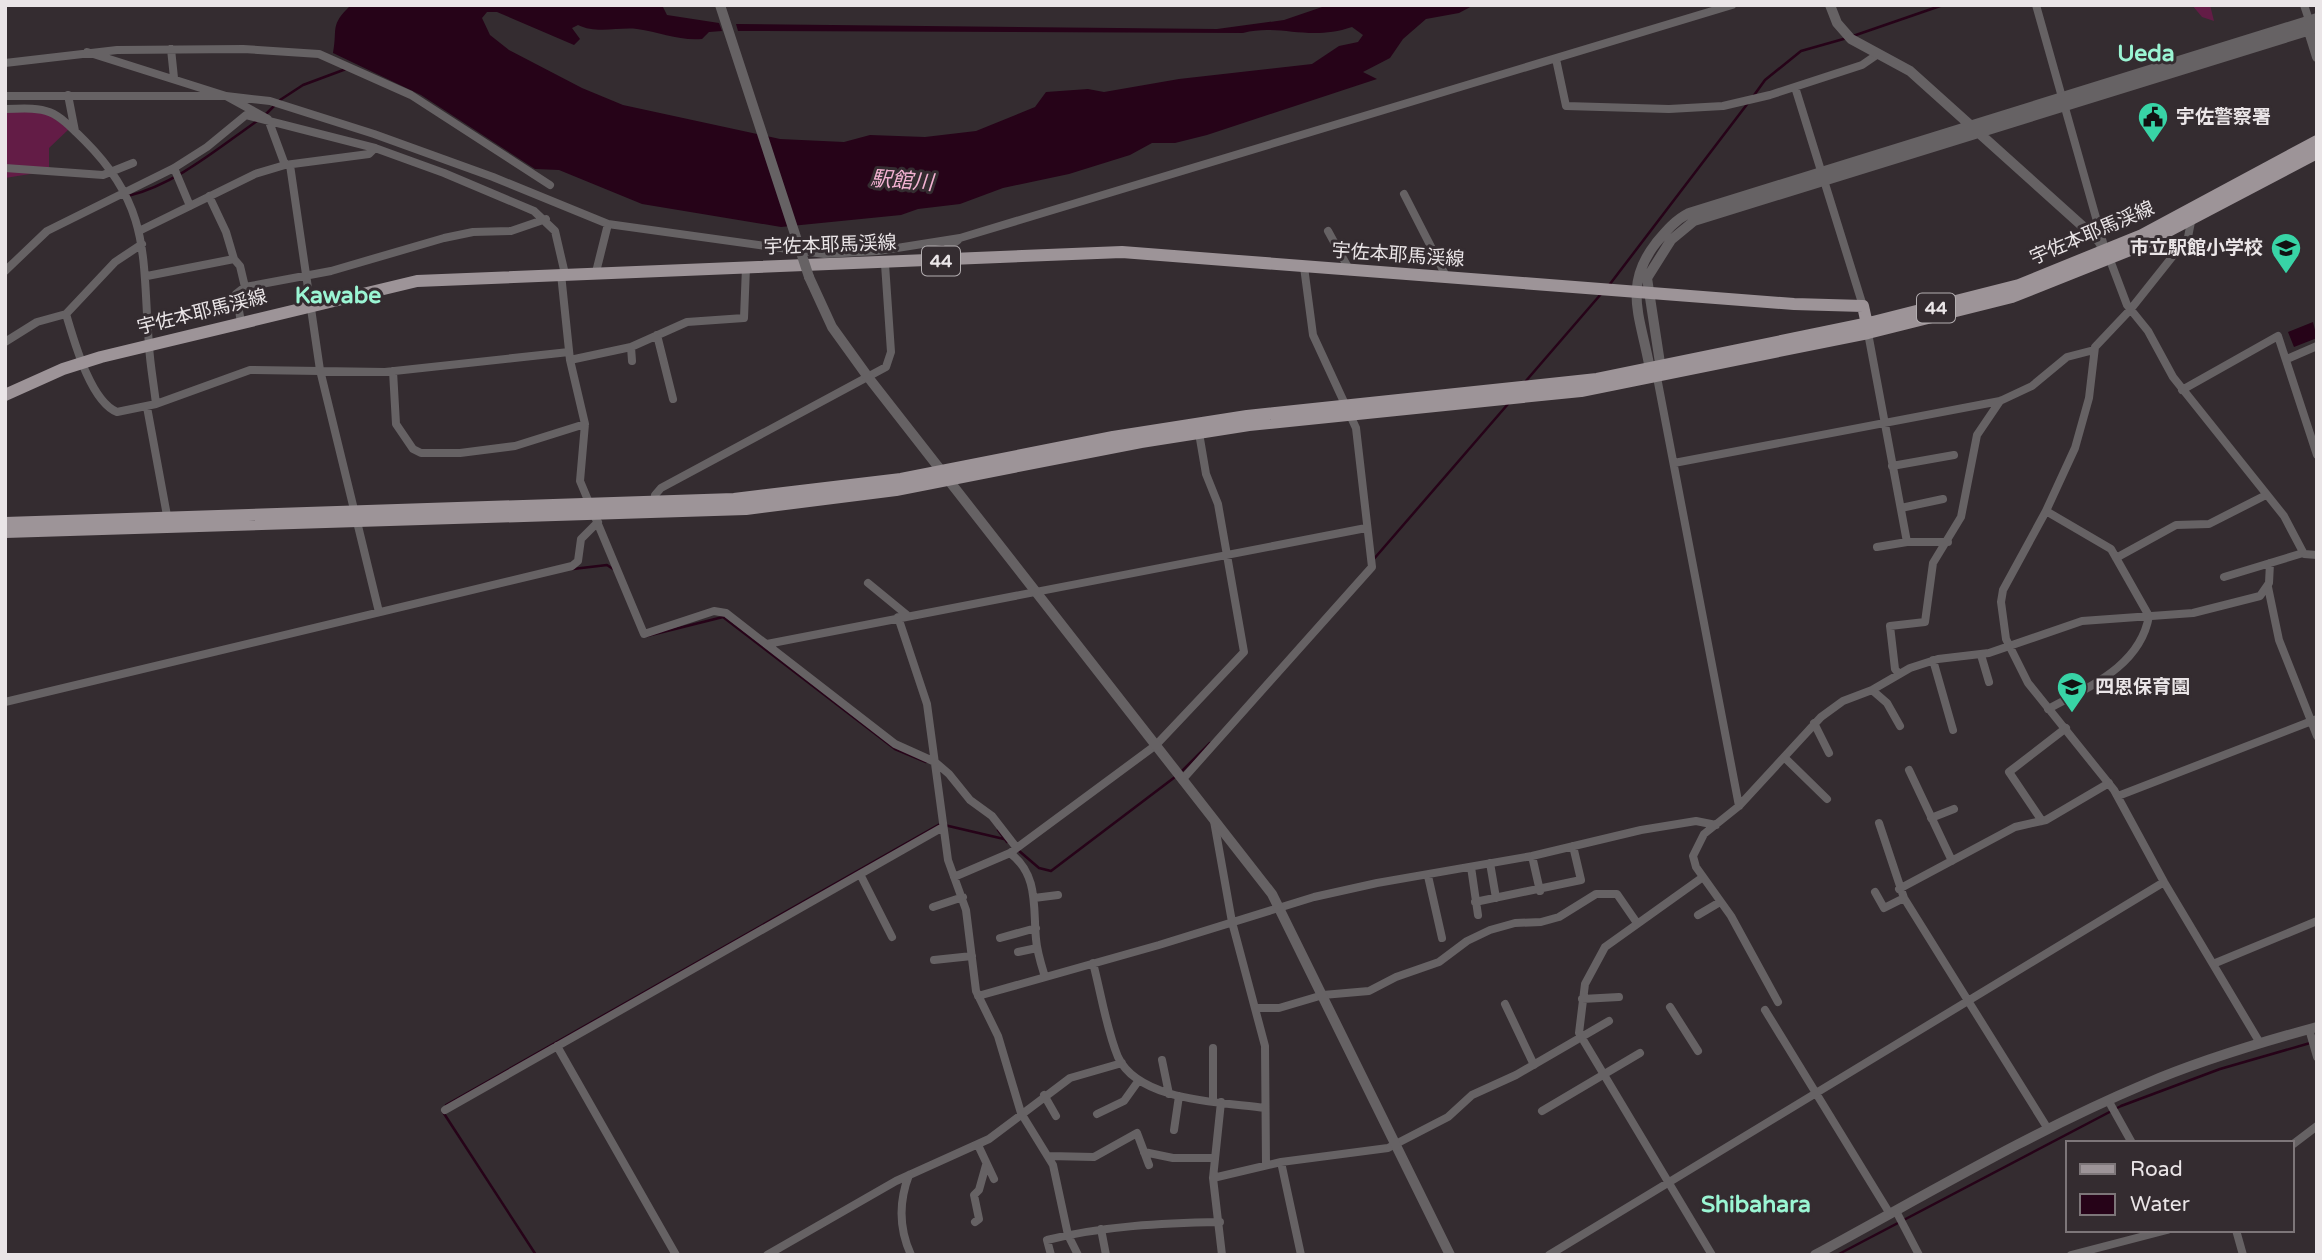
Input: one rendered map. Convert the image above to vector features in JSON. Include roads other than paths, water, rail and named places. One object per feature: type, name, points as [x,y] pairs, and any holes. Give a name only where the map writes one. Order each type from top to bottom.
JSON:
[{"type":"main road","name":"宇佐本耶馬渓線","points":[[5,532],[356,517],[595,514],[946,475],[1348,409],[1524,398],[1656,373],[2012,297],[2166,223],[2317,141]]},
{"type":"main road","name":"宇佐本耶馬渓線","points":[[2107,252],[2191,222],[2317,153]]},
{"type":"main road","name":"宇佐本耶馬渓線","points":[[5,395],[81,363],[417,281],[596,272],[885,264],[1143,252],[1350,271],[1794,304],[1863,306]]},
{"type":"main road","points":[[1863,306],[1868,328]]},
{"type":"main road","name":"宇佐本耶馬渓線","points":[[946,475],[1169,427],[1656,373]]},
{"type":"main road","name":"宇佐本耶馬渓線","points":[[5,523],[168,523]]},
{"type":"street","points":[[720,5],[809,277],[832,327],[1279,906],[1450,1255]]},
{"type":"street","points":[[5,96],[226,96],[270,101],[374,134],[493,177],[608,224],[824,254],[878,251],[960,239],[1732,5]]},
{"type":"street","points":[[1830,5],[1845,34],[1910,71],[2107,252]]},
{"type":"street","points":[[2036,5],[2107,252],[2130,310],[2148,331],[2182,390],[2287,521],[2303,552],[2308,556],[2317,555]]},
{"type":"street","points":[[2304,5],[2311,24],[2317,57]]},
{"type":"street","points":[[1821,176],[1979,132],[2064,101],[2311,24]]},
{"type":"street","points":[[171,49],[174,78]]},
{"type":"street","points":[[5,63],[87,52],[171,49],[254,49],[319,54],[411,95],[550,185]]},
{"type":"street","points":[[87,52],[226,96],[268,119],[287,165],[320,370],[379,612]]},
{"type":"street","points":[[1556,59],[1564,103],[1570,107],[1723,106],[1795,87],[1865,64],[1878,54]]},
{"type":"street","points":[[1795,87],[1863,306]]},
{"type":"street","points":[[68,94],[75,131]]},
{"type":"street","points":[[1739,806],[1656,373],[1661,363],[1642,292],[1654,262],[1676,234],[1689,224],[1970,125],[2064,101]]},
{"type":"street","points":[[5,109],[44,108],[75,131],[113,172],[125,195],[139,231],[147,276],[152,405],[168,523]]},
{"type":"street","points":[[5,271],[47,231],[125,195],[174,168],[213,143],[243,116],[268,119],[375,148],[491,192],[546,219],[558,237],[570,356],[585,425],[580,481],[644,634],[720,611],[732,617],[895,744],[934,762],[956,780],[970,800],[992,816],[1028,875],[1034,898],[1037,948],[1045,977]]},
{"type":"street","points":[[139,231],[209,196],[287,165],[369,154],[375,148]]},
{"type":"street","points":[[5,168],[103,175],[133,163]]},
{"type":"street","points":[[174,168],[190,206]]},
{"type":"street","points":[[1404,194],[1447,278]]},
{"type":"street","points":[[209,196],[226,232],[234,259],[240,266],[246,288]]},
{"type":"street","points":[[241,323],[236,294],[246,288],[345,267],[444,238],[473,232],[511,231],[546,219]]},
{"type":"street","points":[[1674,463],[2000,401],[2032,386],[2067,357],[2094,351],[2188,237],[2191,222]]},
{"type":"street","points":[[596,272],[608,224]]},
{"type":"street","points":[[1328,231],[1350,271]]},
{"type":"street","points":[[931,261],[960,239]]},
{"type":"street","points":[[5,342],[37,322],[66,314],[115,262],[142,244]]},
{"type":"street","points":[[147,276],[234,259]]},
{"type":"street","points":[[654,508],[655,495],[660,488],[886,367],[891,352],[885,264]]},
{"type":"street","points":[[66,314],[81,363],[110,409],[122,412],[152,405],[250,370],[393,371],[570,356],[631,347],[692,321],[744,318],[746,267]]},
{"type":"street","points":[[1182,780],[1372,567],[1356,428],[1313,335],[1304,267]]},
{"type":"street","points":[[1868,328],[1907,542]]},
{"type":"street","points":[[657,335],[673,399]]},
{"type":"street","points":[[2182,390],[2278,336],[2317,455]]},
{"type":"street","points":[[2287,359],[2317,346]]},
{"type":"street","points":[[631,347],[632,361]]},
{"type":"street","points":[[2094,351],[2090,398],[2081,428],[2046,511],[2003,590],[2003,620],[2009,647],[2028,683],[2118,796],[2164,882],[2260,1043]]},
{"type":"street","points":[[393,371],[396,424],[418,452],[460,453],[515,446],[585,425]]},
{"type":"street","points":[[1899,674],[1895,669],[1890,626],[1925,622],[1933,563],[1961,517],[1977,435],[2000,401]]},
{"type":"street","points":[[2306,416],[2317,415]]},
{"type":"street","points":[[954,877],[1013,850],[1156,745],[1245,650],[1217,499],[1205,469],[1199,433]]},
{"type":"street","points":[[1892,466],[1954,454]]},
{"type":"street","points":[[2116,558],[2175,525],[2209,524],[2266,495]]},
{"type":"street","points":[[1901,508],[1943,499]]},
{"type":"street","points":[[2046,511],[2106,544],[2149,617],[2143,634],[2119,669],[2048,709]]},
{"type":"street","points":[[5,702],[572,566],[578,561],[581,539],[595,514]]},
{"type":"street","points":[[767,644],[1366,528]]},
{"type":"street","points":[[1877,547],[1907,542],[1948,542]]},
{"type":"street","points":[[2224,577],[2303,552]]},
{"type":"street","points":[[2270,563],[2268,587],[2278,640],[2314,720],[2317,736]]},
{"type":"street","points":[[868,583],[907,615]]},
{"type":"street","points":[[1778,1002],[1695,863],[1694,852],[1701,839],[1739,806],[1814,723],[1839,704],[1933,660],[1981,655],[2082,621],[2149,617],[2217,608],[2260,596],[2268,587]]},
{"type":"street","points":[[898,617],[927,704],[943,827],[954,877],[963,897],[978,996],[999,1036],[1021,1112],[1049,1156],[1068,1235],[1078,1255]]},
{"type":"street","points":[[1981,655],[1989,682]]},
{"type":"street","points":[[1933,660],[1953,730]]},
{"type":"street","points":[[1872,690],[1887,703],[1900,726]]},
{"type":"street","points":[[2118,796],[2314,720]]},
{"type":"street","points":[[1814,723],[1829,753]]},
{"type":"street","points":[[2042,821],[2009,772],[2066,728]]},
{"type":"street","points":[[1784,757],[1827,799]]},
{"type":"street","points":[[1909,770],[1952,861]]},
{"type":"street","points":[[1899,888],[2015,827],[2042,821],[2109,783]]},
{"type":"street","points":[[1931,818],[1954,809]]},
{"type":"street","points":[[1213,820],[1232,922],[1266,1055],[1266,1165]]},
{"type":"street","points":[[978,996],[1279,906],[1377,883],[1532,856],[1613,835],[1686,823],[1716,825]]},
{"type":"street","points":[[1880,823],[1904,898],[2048,1129]]},
{"type":"street","points":[[445,1110],[943,827]]},
{"type":"street","points":[[1475,902],[1540,891],[1581,880],[1573,846]]},
{"type":"street","points":[[1532,856],[1540,891]]},
{"type":"street","points":[[1490,863],[1496,898]]},
{"type":"street","points":[[1471,867],[1478,915]]},
{"type":"street","points":[[860,874],[892,937]]},
{"type":"street","points":[[1428,876],[1442,938]]},
{"type":"street","points":[[1703,877],[1614,939],[1598,957],[1584,984],[1580,1038],[1712,1255]]},
{"type":"street","points":[[1549,1255],[2164,882]]},
{"type":"street","points":[[1875,892],[1884,908],[1904,898]]},
{"type":"street","points":[[1255,1008],[1279,1008],[1323,995],[1357,994],[1377,989],[1396,978],[1439,962],[1477,935],[1508,924],[1534,923],[1559,917],[1596,894],[1617,894],[1637,923]]},
{"type":"street","points":[[1034,898],[1058,895]]},
{"type":"street","points":[[933,906],[963,897]]},
{"type":"street","points":[[1698,915],[1720,902]]},
{"type":"street","points":[[2213,964],[2317,921]]},
{"type":"street","points":[[1000,938],[1036,928]]},
{"type":"street","points":[[1018,952],[1037,948]]},
{"type":"street","points":[[934,960],[972,956]]},
{"type":"street","points":[[1093,963],[1122,1063],[1139,1080],[1169,1094],[1265,1108]]},
{"type":"street","points":[[1582,999],[1619,996]]},
{"type":"street","points":[[1505,1004],[1534,1065]]},
{"type":"street","points":[[1670,1007],[1698,1051]]},
{"type":"street","points":[[1765,1010],[1919,1255]]},
{"type":"street","points":[[1213,1178],[1282,1162],[1381,1150],[1397,1145],[1448,1117],[1472,1095],[1534,1065],[1609,1021]]},
{"type":"street","points":[[1815,1255],[1898,1218],[2048,1129],[2112,1108],[2200,1062],[2313,1028],[2317,1057]]},
{"type":"street","points":[[557,1046],[676,1255]]},
{"type":"street","points":[[1213,1048],[1220,1133],[1214,1157],[1213,1178],[1222,1255]]},
{"type":"street","points":[[1542,1111],[1640,1053]]},
{"type":"street","points":[[1162,1060],[1169,1094]]},
{"type":"street","points":[[767,1255],[909,1175],[978,1145],[1004,1129],[1044,1095],[1080,1073],[1122,1063]]},
{"type":"street","points":[[1097,1114],[1124,1101],[1139,1080]]},
{"type":"street","points":[[1044,1095],[1056,1116]]},
{"type":"street","points":[[1174,1130],[1179,1096]]},
{"type":"street","points":[[2112,1108],[2131,1141]]},
{"type":"street","points":[[2294,1143],[2317,1126]]},
{"type":"street","points":[[1049,1156],[1094,1157],[1137,1132],[1149,1165]]},
{"type":"street","points":[[978,1145],[994,1178]]},
{"type":"street","points":[[1144,1152],[1173,1158],[1214,1157]]},
{"type":"street","points":[[1282,1162],[1301,1255]]},
{"type":"street","points":[[975,1222],[979,1219],[974,1195],[979,1190],[986,1165]]},
{"type":"street","points":[[909,1175],[903,1190],[902,1226],[911,1255]]},
{"type":"street","points":[[1051,1255],[1046,1240],[1068,1235],[1101,1229],[1220,1222]]},
{"type":"street","points":[[1101,1229],[1106,1255]]},
{"type":"street","points":[[2071,1255],[2090,1253],[2160,1232]]},
{"type":"street","points":[[2237,1232],[2244,1255]]},
{"type":"water","name":"駅館川","points":[[351,5],[662,5],[667,15],[719,23],[722,31],[709,32],[702,39],[694,39],[637,29],[600,30],[578,25],[572,28],[580,39],[574,45],[497,12],[487,12],[482,18],[490,35],[509,50],[582,88],[623,105],[780,139],[844,142],[870,135],[925,137],[976,131],[1035,107],[1046,92],[1088,89],[1104,92],[1179,79],[1312,64],[1339,46],[1358,42],[1363,35],[1352,27],[1321,33],[1269,30],[1243,33],[738,31],[736,24],[1217,29],[1284,20],[1328,5],[1474,5],[1459,13],[1426,19],[1403,39],[1390,58],[1363,72],[1377,79],[1207,135],[1175,143],[1152,143],[1130,155],[1069,174],[1003,188],[960,204],[918,209],[901,215],[781,227],[642,204],[559,170],[535,169],[421,95],[333,53],[337,23]]},
{"type":"water","points":[[2313,322],[2317,338],[2294,347],[2288,332]]},
{"type":"waterway","points":[[1853,36],[1943,5]]},
{"type":"waterway","points":[[1752,98],[1765,80],[1801,51],[1847,38]]},
{"type":"waterway","points":[[280,100],[303,85],[346,69]]},
{"type":"waterway","points":[[1610,284],[1748,103]]},
{"type":"waterway","points":[[265,115],[275,105]]},
{"type":"waterway","points":[[128,196],[179,174],[257,121]]},
{"type":"waterway","points":[[1525,382],[1601,294]]},
{"type":"waterway","points":[[1373,560],[1508,404]]},
{"type":"waterway","points":[[573,569],[607,565],[613,569]]},
{"type":"waterway","points":[[647,636],[723,617],[895,749],[926,762]]},
{"type":"waterway","points":[[1180,773],[1210,743]]},
{"type":"waterway","points":[[1018,850],[1039,868],[1051,871],[1175,777]]},
{"type":"waterway","points":[[446,1105],[940,824],[1004,839]]},
{"type":"waterway","points":[[998,830],[1007,842]]},
{"type":"waterway","points":[[1837,1255],[2121,1106],[2220,1069],[2317,1041]]},
{"type":"waterway","points":[[443,1112],[536,1255]]},
{"type":"place","name":"宇佐警察署","points":[[2153,144]]},
{"type":"place","name":"市立駅館小学校","points":[[2286,275]]},
{"type":"place","name":"四恩保育園","points":[[2072,714]]},
{"type":"district","name":"Ueda","points":[[2146,54]]},
{"type":"district","name":"Kawabe","points":[[338,296]]},
{"type":"district","name":"Shibahara","points":[[1756,1205]]}]
